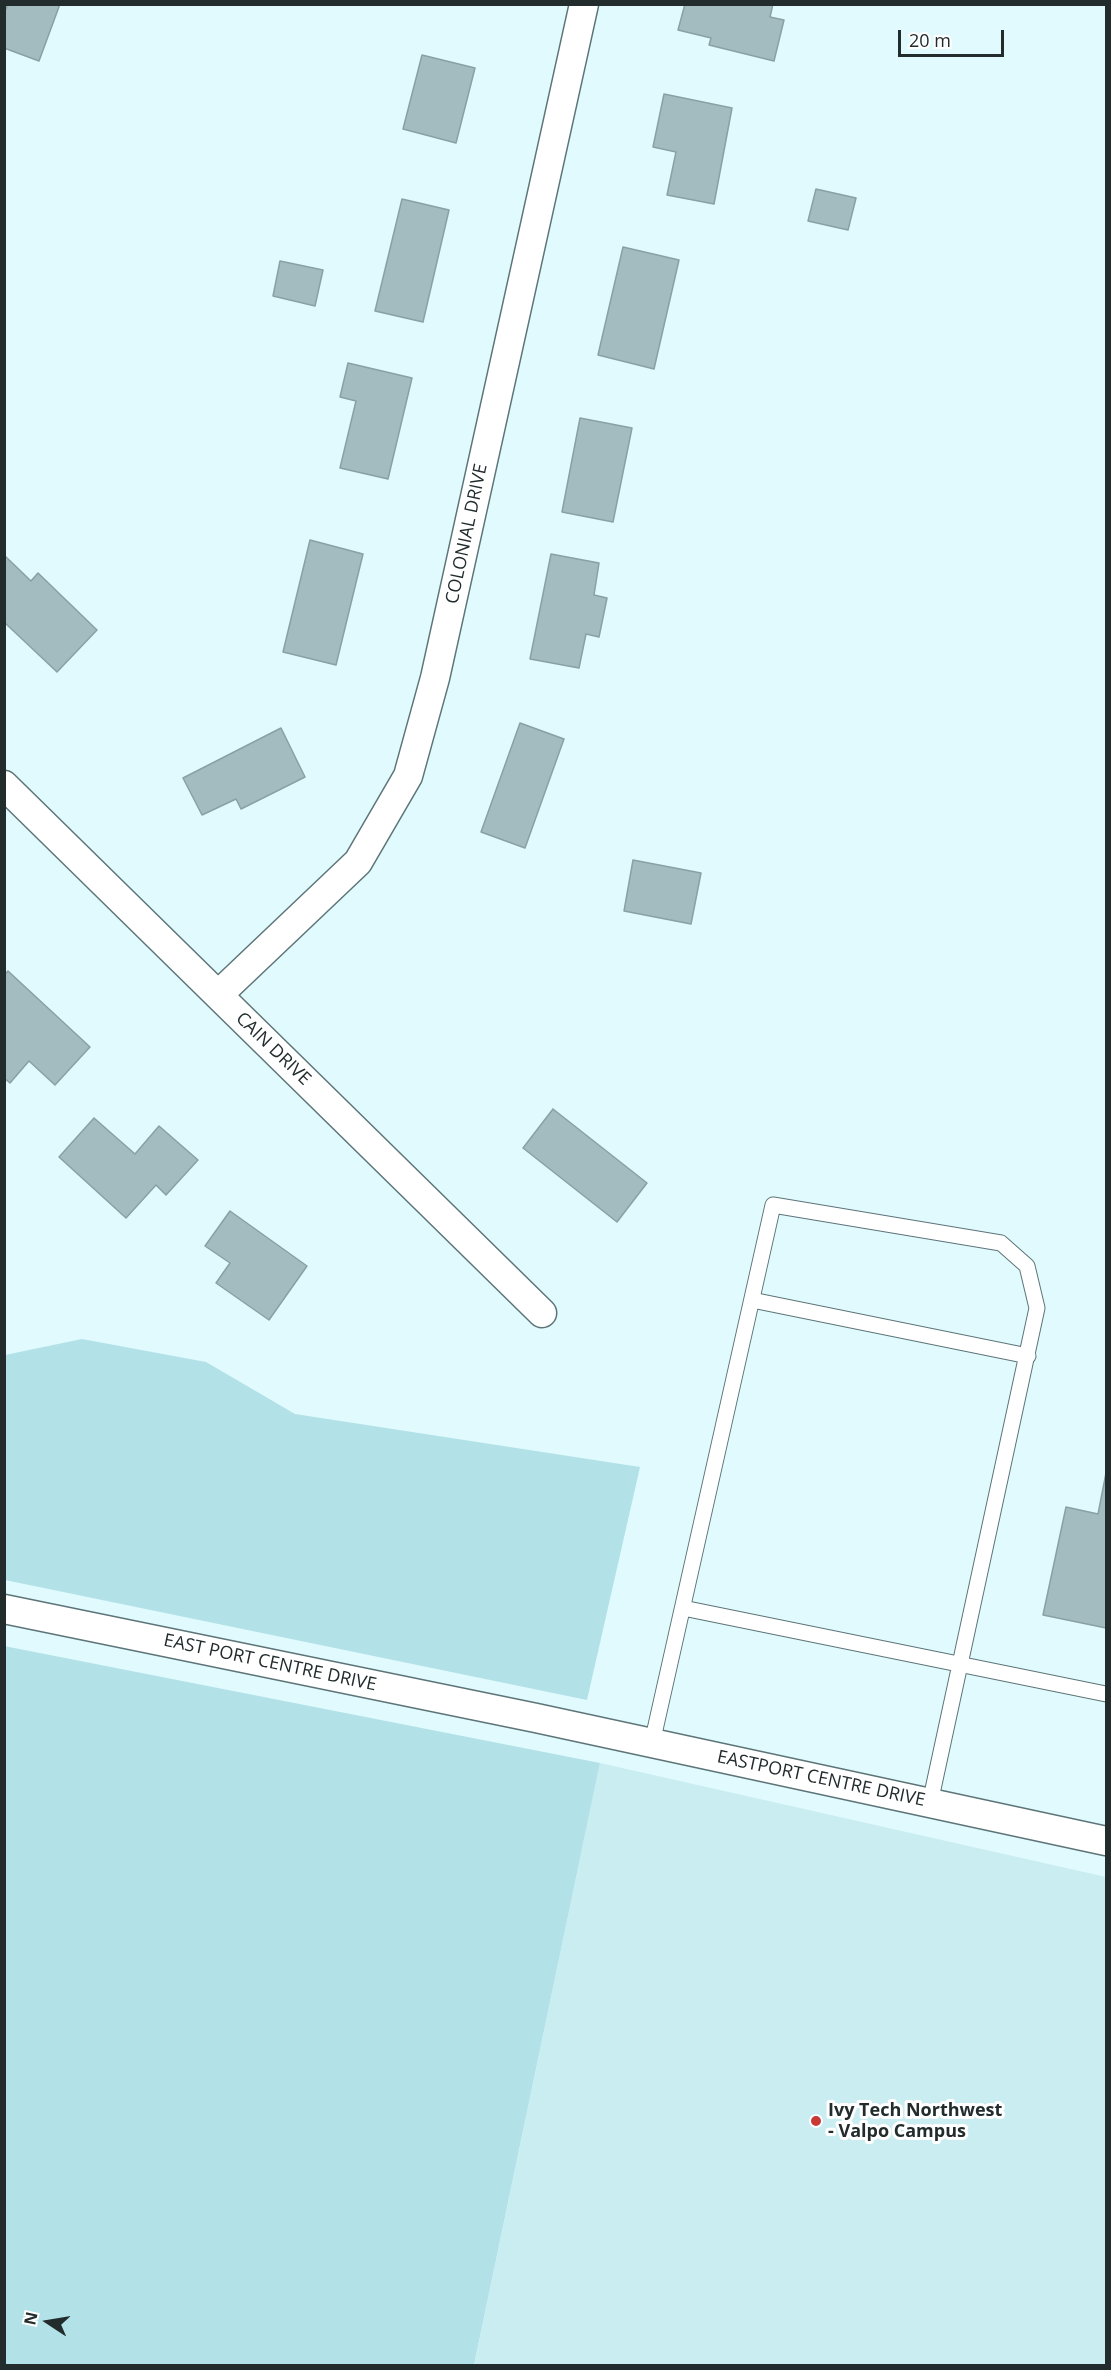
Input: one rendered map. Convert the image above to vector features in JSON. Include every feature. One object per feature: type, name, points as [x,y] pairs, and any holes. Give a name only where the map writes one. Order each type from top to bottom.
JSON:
[{"type":"street","name":"COLONIAL DRIVE","points":[[218,995],[358,862],[408,776],[435,678],[584,4]]},
{"type":"street","name":"CAIN DRIVE","points":[[4,785],[542,1313]]},
{"type":"street","name":"EAST PORT CENTRE DRIVE","points":[[4,1609],[536,1718]]},
{"type":"street","name":"EASTPORT CENTRE DRIVE","points":[[536,1718],[1107,1841]]},
{"type":"lane","points":[[652,1743],[773,1205],[1001,1243],[1027,1266],[1037,1308],[930,1803]]},
{"type":"lane","points":[[752,1300],[1028,1356]]},
{"type":"lane","points":[[683,1608],[1107,1694]]},
{"type":"shaded area","points":[[82,1339],[206,1362],[295,1414],[640,1467],[587,1700],[5,1580],[5,1355]]},
{"type":"shaded area","points":[[4,1646],[600,1763],[474,2365],[5,2365]]},
{"type":"shaded area","name":"Ivy Tech Northwest - Valpo Campus","points":[[600,1763],[1106,1877],[1106,2365],[474,2366]]},
{"type":"building","points":[[4,4],[60,4],[39,61],[4,48],[4,13],[7,7]]},
{"type":"building","points":[[685,4],[773,4],[770,17],[784,20],[774,61],[709,45],[711,38],[678,30]]},
{"type":"building","points":[[422,55],[475,68],[456,143],[403,129]]},
{"type":"building","points":[[664,94],[732,108],[714,204],[667,195],[676,152],[653,147]]},
{"type":"building","points":[[816,189],[856,198],[848,230],[808,221]]},
{"type":"building","points":[[402,199],[449,210],[423,322],[375,311]]},
{"type":"building","points":[[623,247],[679,260],[654,369],[598,355]]},
{"type":"building","points":[[280,261],[323,270],[315,306],[273,296]]},
{"type":"building","points":[[348,363],[412,378],[388,479],[340,468],[356,401],[340,397]]},
{"type":"building","points":[[580,418],[632,428],[613,522],[562,512]]},
{"type":"building","points":[[310,540],[363,554],[336,665],[283,652]]},
{"type":"building","points":[[551,554],[599,563],[594,595],[607,598],[599,637],[586,634],[579,668],[530,659]]},
{"type":"building","points":[[5,556],[31,581],[38,573],[97,630],[57,672],[4,622]]},
{"type":"building","points":[[520,723],[564,739],[525,848],[481,832]]},
{"type":"building","points":[[281,728],[305,777],[241,809],[236,799],[202,815],[183,778]]},
{"type":"building","points":[[633,860],[701,873],[691,924],[624,911]]},
{"type":"building","points":[[8,971],[90,1047],[55,1085],[29,1061],[10,1083],[4,1078],[4,975]]},
{"type":"building","points":[[553,1109],[647,1183],[617,1222],[523,1148]]},
{"type":"building","points":[[94,1118],[135,1154],[159,1126],[198,1160],[166,1195],[156,1185],[126,1218],[59,1157]]},
{"type":"building","points":[[230,1211],[307,1266],[269,1320],[216,1283],[230,1263],[205,1246]]},
{"type":"building","points":[[1106,1473],[1106,1628],[1043,1615],[1066,1507],[1098,1514]]},
{"type":"place","name":"Ivy Tech Northwest - Valpo Campus","points":[[816,2121]]}]
